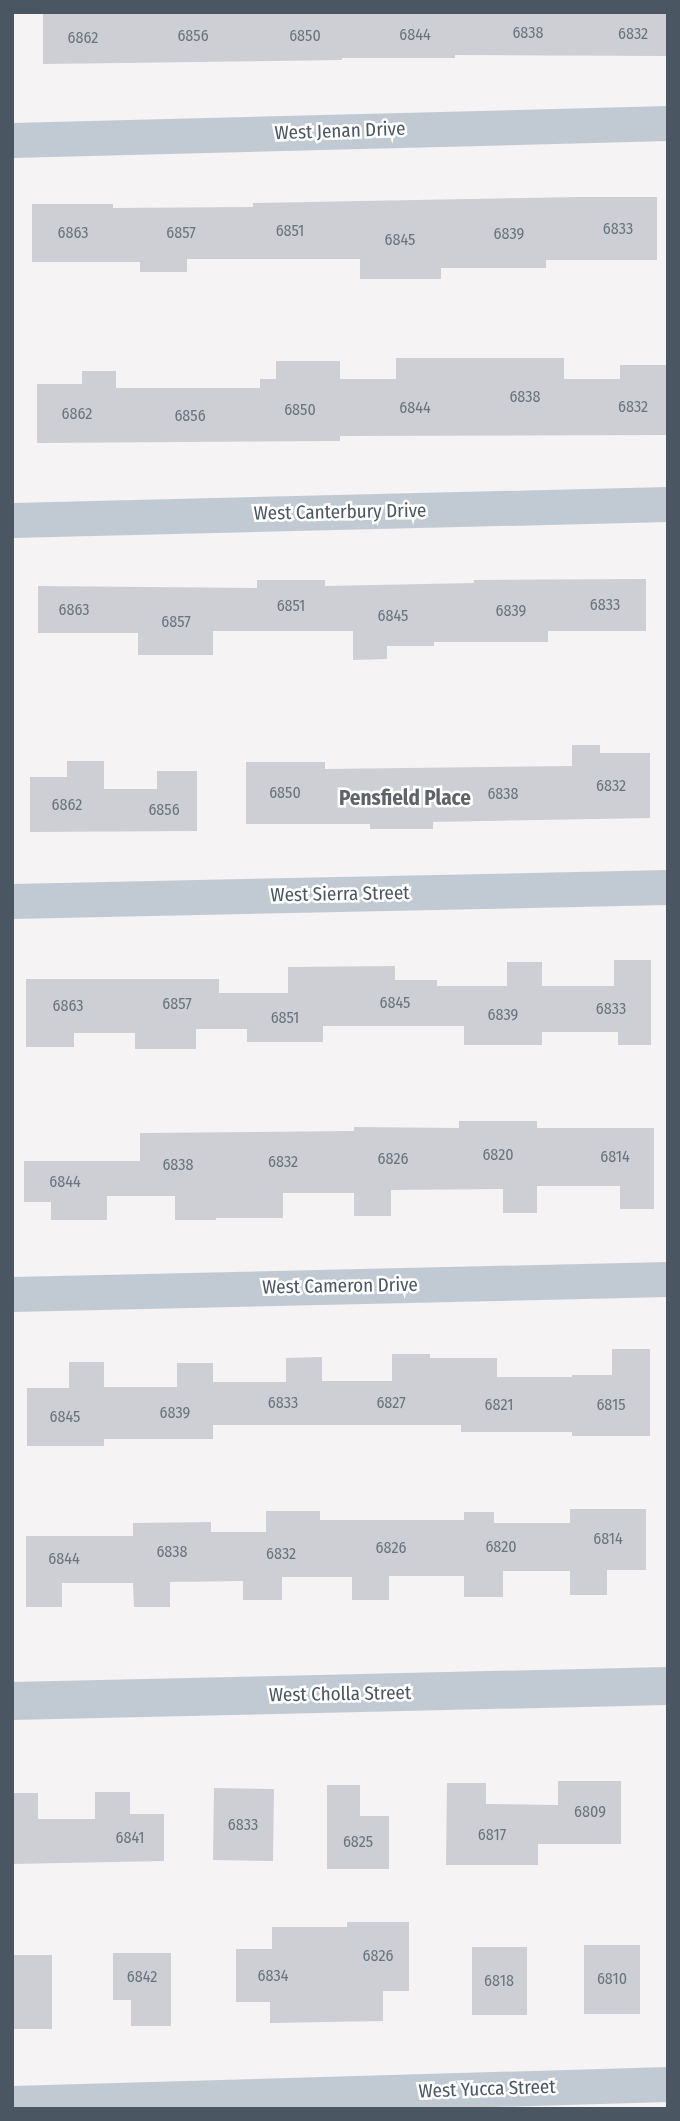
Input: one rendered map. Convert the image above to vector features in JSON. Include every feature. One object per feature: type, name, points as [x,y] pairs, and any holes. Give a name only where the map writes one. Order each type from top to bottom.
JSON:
[{"type":"street","name":"West Jenan Drive","points":[[12,140],[668,123]]},
{"type":"street","name":"West Canterbury Drive","points":[[12,520],[668,504]]},
{"type":"street","name":"West Sierra Street","points":[[12,901],[668,887]]},
{"type":"street","name":"West Cameron Drive","points":[[12,1294],[668,1279]]},
{"type":"street","name":"West Cholla Street","points":[[12,1701],[668,1686]]},
{"type":"street","name":"West Yucca Street","points":[[12,2103],[668,2084]]},
{"type":"building","points":[[43,12],[668,12],[668,56],[455,55],[455,58],[43,64]]},
{"type":"building","points":[[657,197],[657,260],[546,260],[546,268],[441,268],[441,279],[360,279],[360,259],[187,259],[187,272],[140,272],[140,262],[32,262],[32,204],[113,204],[113,208],[253,207],[253,203]]},
{"type":"building","points":[[396,358],[564,358],[564,379],[620,379],[620,365],[668,365],[668,435],[340,436],[340,441],[37,443],[37,384],[82,384],[82,371],[116,371],[116,388],[260,388],[260,379],[276,379],[276,361],[340,361],[340,379],[396,379]]},
{"type":"building","points":[[646,579],[646,631],[548,631],[548,642],[434,642],[434,646],[387,646],[387,659],[353,660],[353,631],[213,631],[213,655],[138,655],[138,633],[38,633],[38,586],[257,588],[257,580],[325,580],[325,586],[474,583],[474,580]]},
{"type":"building","points":[[572,745],[600,745],[600,753],[650,753],[650,818],[433,822],[433,829],[370,829],[370,824],[246,824],[246,762],[325,762],[325,769],[572,766]]},
{"type":"building","points":[[67,761],[104,761],[104,789],[157,789],[157,771],[197,771],[197,831],[30,832],[30,777],[67,777]]},
{"type":"building","points":[[614,960],[651,960],[651,1045],[618,1045],[618,1032],[542,1032],[542,1045],[464,1045],[464,1026],[323,1026],[323,1042],[247,1042],[247,1029],[196,1029],[196,1049],[135,1049],[135,1033],[74,1033],[74,1047],[26,1047],[26,979],[219,979],[219,993],[288,993],[288,967],[395,966],[395,980],[437,980],[437,986],[507,986],[507,962],[542,962],[542,986],[614,986]]},
{"type":"building","points":[[459,1121],[537,1121],[537,1128],[654,1128],[654,1209],[620,1209],[620,1186],[537,1186],[537,1213],[503,1213],[503,1189],[391,1190],[391,1216],[354,1216],[354,1193],[283,1193],[283,1218],[216,1220],[175,1220],[175,1196],[107,1196],[107,1220],[51,1220],[51,1202],[24,1202],[24,1161],[140,1161],[140,1133],[354,1131],[354,1127],[459,1128]]},
{"type":"building","points":[[612,1349],[650,1349],[650,1436],[572,1436],[572,1432],[461,1432],[461,1425],[213,1425],[213,1439],[104,1439],[104,1446],[27,1446],[27,1388],[69,1388],[69,1362],[104,1362],[104,1387],[177,1387],[177,1363],[213,1363],[213,1382],[286,1382],[286,1358],[322,1357],[322,1381],[392,1381],[392,1354],[430,1354],[430,1358],[497,1358],[497,1377],[612,1375]]},
{"type":"building","points":[[570,1509],[646,1509],[646,1570],[607,1570],[607,1595],[570,1595],[570,1571],[503,1571],[503,1597],[464,1597],[464,1576],[389,1576],[389,1600],[352,1600],[352,1577],[282,1577],[282,1600],[243,1600],[243,1581],[170,1582],[170,1607],[134,1607],[133,1583],[62,1583],[62,1607],[26,1607],[26,1536],[133,1536],[133,1523],[211,1522],[211,1532],[266,1532],[266,1511],[320,1511],[320,1520],[464,1520],[464,1512],[494,1512],[494,1523],[570,1523]]},
{"type":"building","points":[[558,1781],[621,1781],[621,1844],[538,1844],[538,1865],[446,1865],[447,1783],[486,1783],[486,1804],[558,1805]]},
{"type":"building","points":[[327,1785],[360,1785],[360,1816],[389,1816],[389,1869],[327,1869]]},
{"type":"building","points":[[214,1788],[274,1789],[273,1861],[213,1860]]},
{"type":"building","points":[[95,1792],[130,1792],[130,1814],[164,1814],[164,1861],[12,1864],[12,1793],[38,1793],[38,1819],[95,1819]]},
{"type":"building","points":[[347,1922],[409,1922],[409,1991],[383,1991],[383,2021],[270,2023],[270,2002],[236,2002],[236,1949],[272,1949],[272,1927],[347,1927]]},
{"type":"building","points":[[584,1945],[640,1945],[640,2014],[584,2014]]},
{"type":"building","points":[[472,1947],[527,1947],[527,2015],[472,2015]]},
{"type":"building","points":[[113,1953],[171,1953],[171,2026],[131,2026],[131,2000],[113,2000]]},
{"type":"building","points":[[12,1955],[52,1955],[52,2029],[12,2029]]},
{"type":"district","name":"Pensfield Place","points":[[405,798]]}]
